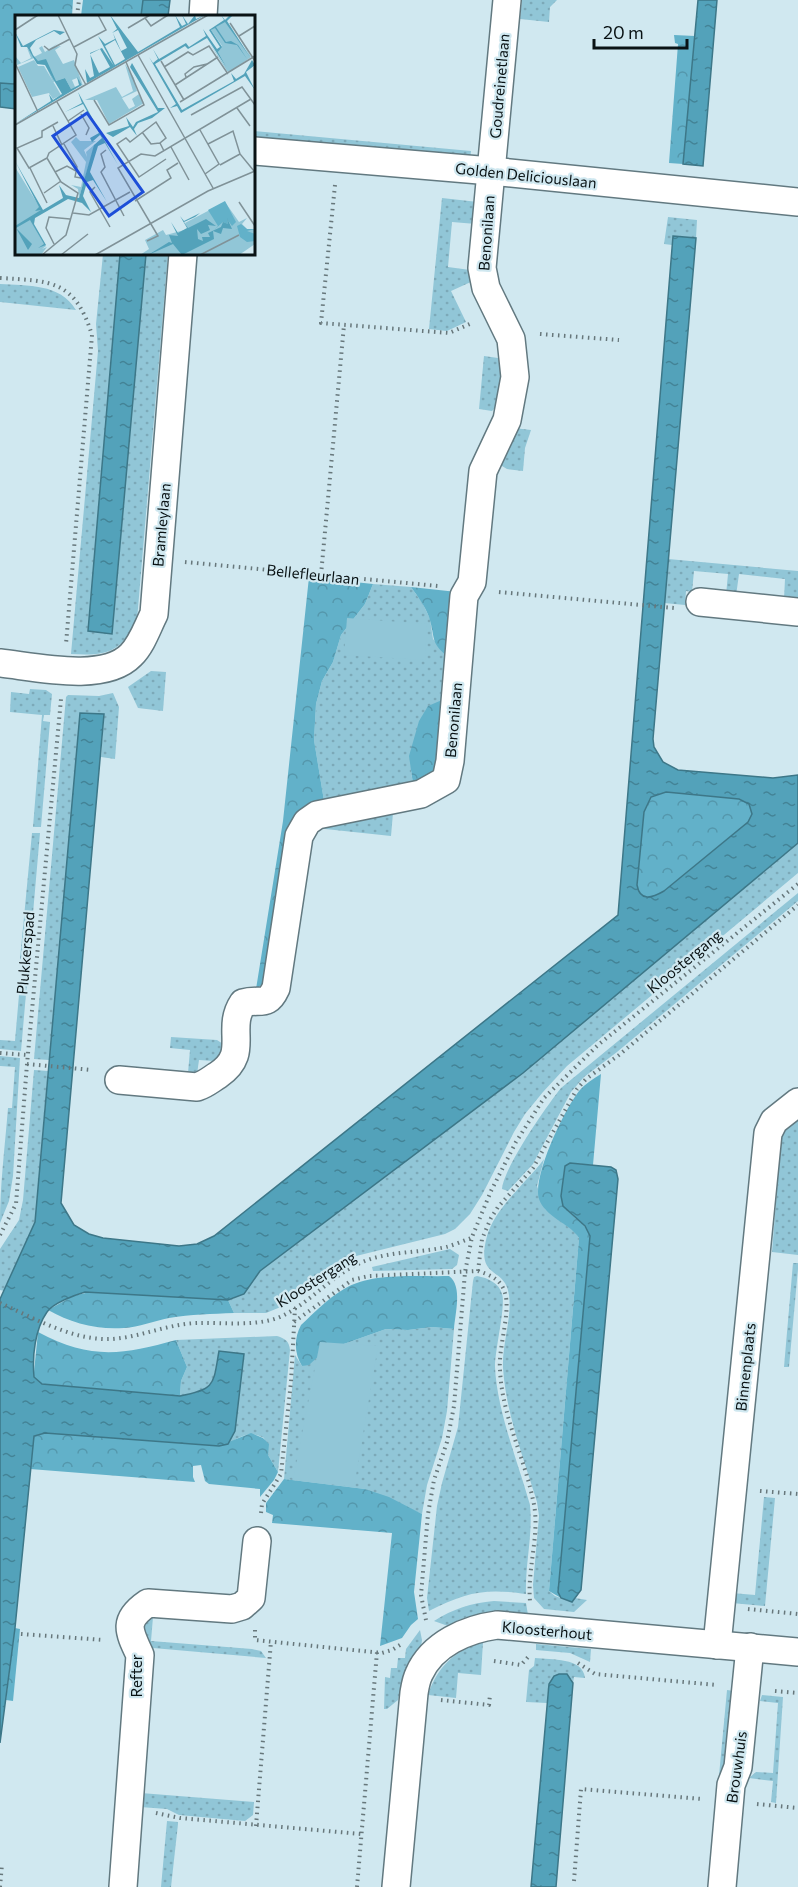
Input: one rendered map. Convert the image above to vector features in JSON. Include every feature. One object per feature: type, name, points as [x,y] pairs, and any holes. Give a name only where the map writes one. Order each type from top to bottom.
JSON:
[{"type":"street","points":[[203,15],[204,0]]},
{"type":"street","name":"Goudreinetlaan","points":[[491,171],[507,0]]},
{"type":"street","name":"Golden Deliciouslaan","points":[[255,151],[491,171],[798,202]]},
{"type":"street","name":"Benonilaan","points":[[119,1080],[197,1087],[209,1083],[231,1065],[235,1056],[238,1011],[243,1003],[251,1000],[266,1002],[276,988],[299,836],[307,822],[317,815],[421,794],[446,780],[450,761],[464,596],[472,582],[483,471],[507,420],[515,376],[512,343],[486,288],[482,268],[491,171]]},
{"type":"street","name":"Bramleylaan","points":[[0,663],[96,671],[118,665],[132,655],[154,614],[183,255]]},
{"type":"street","points":[[687,605],[798,612]]},
{"type":"street","name":"Binnenplaats","points":[[717,1645],[768,1133],[774,1121],[798,1102]]},
{"type":"street","points":[[242,1606],[251,1598],[257,1540]]},
{"type":"street","name":"Refter","points":[[123,1887],[140,1655],[130,1630],[130,1619],[148,1604],[232,1610],[242,1606]]},
{"type":"street","name":"Kloosterhout","points":[[396,1887],[414,1698],[419,1674],[430,1658],[461,1634],[481,1627],[497,1625],[798,1652]]},
{"type":"street","name":"Brouwhuis","points":[[722,1887],[731,1785],[738,1767],[750,1647]]},
{"type":"path","points":[[77,15],[79,0]]},
{"type":"path","points":[[338,158],[321,323],[449,333],[498,312]]},
{"type":"path","name":"Plukkerspad","points":[[0,278],[46,281],[62,288],[83,309],[92,335],[16,1204],[0,1235]]},
{"type":"path","points":[[321,575],[344,325]]},
{"type":"path","points":[[512,343],[531,333],[619,340]]},
{"type":"path","name":"Bellefleurlaan","points":[[158,559],[635,605],[687,605]]},
{"type":"path","name":"Kloostergang","points":[[443,1646],[429,1628],[421,1595],[428,1514],[434,1480],[447,1442],[454,1406],[465,1272],[472,1238],[491,1191],[516,1142],[544,1098],[598,1045],[798,884]]},
{"type":"path","points":[[478,1271],[482,1239],[491,1218],[533,1168],[577,1089],[586,1079],[619,1055],[798,905]]},
{"type":"path","points":[[0,1053],[28,1055]]},
{"type":"path","points":[[27,1064],[79,1069]]},
{"type":"path","name":"Kloostergang","points":[[0,1303],[76,1334],[111,1339],[191,1323],[256,1324],[286,1314],[327,1283],[364,1261],[391,1254],[447,1247],[472,1238]]},
{"type":"path","points":[[294,1322],[352,1280],[369,1276],[478,1271],[498,1281],[506,1296],[499,1351],[505,1406],[534,1501],[535,1521],[530,1598],[533,1628]]},
{"type":"path","points":[[257,1540],[262,1529],[262,1504],[281,1474],[291,1382],[295,1307]]},
{"type":"path","points":[[733,1489],[798,1494]]},
{"type":"path","points":[[521,1597],[530,1598]]},
{"type":"path","points":[[242,1606],[256,1620],[255,1640],[377,1652],[392,1650],[403,1643]]},
{"type":"path","points":[[721,1606],[798,1614]]},
{"type":"path","points":[[418,1628],[434,1616]]},
{"type":"path","points":[[21,1634],[134,1642]]},
{"type":"path","points":[[256,1826],[272,1641]]},
{"type":"path","points":[[357,1887],[377,1652]]},
{"type":"path","points":[[494,1661],[521,1665],[529,1658],[529,1654],[539,1655]]},
{"type":"path","points":[[571,1658],[595,1674],[798,1693]]},
{"type":"path","points":[[414,1698],[489,1705],[490,1695]]},
{"type":"path","points":[[574,1881],[581,1789],[798,1808]]},
{"type":"path","points":[[129,1809],[180,1818],[361,1834]]},
{"type":"path","points":[[0,1887],[2,1864]]},
{"type":"shaded area","points":[[522,0],[557,0],[550,7],[549,22],[520,19]]},
{"type":"shaded area","points":[[255,131],[471,151],[470,160],[255,142]]},
{"type":"shaded area","points":[[442,198],[478,202],[476,224],[452,222],[448,267],[470,270],[473,281],[451,291],[466,322],[447,331],[429,329]]},
{"type":"shaded area","points":[[668,217],[697,220],[696,238],[673,236],[672,245],[664,244]]},
{"type":"shaded area","points":[[103,255],[120,255],[88,631],[112,634],[146,255],[168,255],[137,620],[125,640],[111,650],[94,654],[71,654],[98,351],[96,324]]},
{"type":"shaded area","points":[[0,284],[52,290],[69,301],[76,310],[0,302]]},
{"type":"shaded area","points":[[484,356],[498,358],[503,365],[499,404],[492,411],[479,409]]},
{"type":"shaded area","points":[[514,428],[531,430],[525,448],[523,471],[507,469],[497,463]]},
{"type":"shaded area","points":[[668,559],[798,571],[798,601],[784,599],[785,579],[739,574],[736,596],[726,595],[728,574],[694,571],[692,592],[686,591],[685,605],[664,603]]},
{"type":"shaded area","points":[[373,584],[411,587],[423,604],[430,619],[433,639],[451,659],[449,697],[411,771],[413,784],[324,801],[314,740],[316,704],[322,681],[333,662],[341,635],[365,604]]},
{"type":"shaded area","points":[[347,618],[427,624],[425,660],[344,655]]},
{"type":"shaded area","points":[[151,671],[166,672],[163,711],[138,708],[128,687]]},
{"type":"shaded area","points":[[30,689],[46,690],[52,694],[50,715],[44,715],[43,721],[50,722],[41,827],[33,827],[42,715],[10,712],[11,692],[29,694]]},
{"type":"shaded area","points":[[113,693],[119,707],[115,759],[101,757],[104,715],[92,714],[49,1060],[34,1059],[66,697],[68,695],[99,696]]},
{"type":"shaded area","points":[[393,813],[391,836],[316,828]]},
{"type":"shaded area","points":[[32,833],[40,833],[21,1051],[0,1049],[0,1040],[15,1041]]},
{"type":"shaded area","points":[[798,843],[798,873],[567,1066],[543,1092],[514,1132],[470,1214],[455,1229],[445,1234],[352,1257],[329,1270],[291,1302],[266,1313],[234,1313],[228,1300],[243,1292],[260,1271],[523,1073]]},
{"type":"shaded area","points":[[798,893],[798,901],[584,1077],[571,1092],[533,1164],[508,1191],[502,1189],[504,1179],[518,1152],[561,1088]]},
{"type":"shaded area","points":[[171,1037],[217,1040],[223,1044],[224,1052],[214,1061],[199,1060],[197,1074],[188,1073],[190,1050],[170,1048]]},
{"type":"shaded area","points":[[0,1056],[20,1058],[13,1176],[9,1201],[0,1223],[8,1108],[12,1108],[15,1067],[0,1066]]},
{"type":"shaded area","points":[[34,1070],[48,1071],[35,1222],[4,1291],[0,1290],[0,1249],[19,1220],[23,1200]]},
{"type":"shaded area","points":[[798,1118],[798,1255],[772,1252],[781,1140],[785,1130]]},
{"type":"shaded area","points":[[544,1159],[537,1186],[545,1209],[575,1232],[579,1238],[549,1591],[555,1596],[572,1602],[575,1598],[587,1600],[574,1612],[544,1609],[534,1598],[539,1516],[537,1502],[512,1419],[503,1368],[509,1295],[502,1279],[488,1267],[484,1250],[487,1236],[497,1215]]},
{"type":"shaded area","points":[[450,1249],[459,1255],[457,1265],[452,1269],[373,1271],[372,1267]]},
{"type":"shaded area","points":[[793,1263],[798,1263],[798,1269],[789,1367],[784,1367]]},
{"type":"shaded area","points":[[477,1276],[485,1278],[498,1287],[503,1300],[495,1367],[504,1419],[530,1505],[526,1594],[499,1591],[476,1593],[454,1599],[429,1611],[427,1598],[437,1506],[458,1427],[473,1281]]},
{"type":"shaded area","points":[[432,1327],[454,1329],[447,1411],[442,1438],[427,1485],[422,1514],[365,1489],[284,1479],[295,1355],[302,1366],[324,1351],[386,1329],[408,1330]]},
{"type":"shaded area","points":[[277,1336],[289,1344],[290,1350],[278,1472],[268,1455],[264,1438],[250,1434],[241,1436],[228,1444],[235,1431],[219,1351],[210,1384],[200,1391],[180,1396],[181,1381],[187,1367],[176,1340]]},
{"type":"shaded area","points":[[320,1342],[378,1346],[354,1487],[293,1480]]},
{"type":"shaded area","points":[[764,1497],[775,1498],[765,1606],[732,1603],[732,1593],[755,1595]]},
{"type":"shaded area","points":[[494,1601],[526,1603],[528,1615],[476,1615],[448,1626],[434,1621],[462,1607]]},
{"type":"shaded area","points":[[153,1617],[151,1641],[252,1649],[261,1651],[266,1658],[153,1648],[142,1634],[142,1622]]},
{"type":"shaded area","points":[[420,1630],[421,1647],[404,1674],[398,1700],[384,1709],[385,1677],[390,1678],[391,1668],[397,1668],[398,1658],[405,1658],[406,1649]]},
{"type":"shaded area","points":[[483,1642],[481,1675],[458,1673],[456,1698],[428,1695],[436,1676],[448,1661],[473,1645]]},
{"type":"shaded area","points":[[536,1644],[591,1649],[590,1662],[570,1653],[536,1650]]},
{"type":"shaded area","points":[[535,1658],[573,1663],[583,1671],[585,1678],[574,1677],[573,1683],[572,1679],[549,1683],[547,1703],[526,1702],[529,1670],[534,1666]]},
{"type":"shaded area","points":[[727,1690],[733,1691],[723,1798],[717,1797]]},
{"type":"shaded area","points":[[762,1695],[783,1697],[776,1803],[771,1802],[773,1781],[749,1778],[756,1772],[773,1773],[778,1703],[760,1701]]},
{"type":"shaded area","points":[[141,1793],[254,1802],[253,1815],[245,1821],[179,1815],[167,1809],[140,1807]]},
{"type":"shaded area","points":[[167,1821],[178,1822],[178,1824],[171,1887],[161,1887]]},
{"type":"green space","points":[[0,0],[73,0],[72,15],[15,15],[15,82],[14,84],[0,83]]},
{"type":"green space","points":[[83,0],[143,0],[141,15],[81,15]]},
{"type":"green space","points":[[674,35],[695,36],[683,164],[669,163],[678,44],[675,43]]},
{"type":"green space","points":[[309,577],[373,584],[365,604],[341,635],[333,662],[322,681],[316,704],[314,740],[324,801],[264,983],[256,989],[283,821]]},
{"type":"green space","points":[[411,587],[457,592],[451,659],[436,644],[427,613]]},
{"type":"green space","points":[[449,697],[440,770],[413,784],[409,756],[419,721],[428,706]]},
{"type":"green space","points":[[666,792],[739,799],[749,804],[752,814],[748,822],[664,891],[647,897],[641,894],[637,885],[644,812],[651,797]]},
{"type":"green space","points":[[601,1074],[593,1165],[571,1163],[565,1166],[563,1185],[564,1203],[567,1209],[584,1225],[590,1236],[558,1592],[561,1598],[549,1591],[579,1238],[546,1211],[539,1199],[538,1189],[545,1160],[565,1113],[579,1091]]},
{"type":"green space","points":[[449,1276],[456,1286],[457,1293],[454,1329],[432,1327],[408,1330],[386,1329],[324,1351],[309,1365],[302,1366],[297,1356],[296,1345],[301,1325],[344,1289],[381,1278]]},
{"type":"green space","points":[[94,1291],[228,1300],[234,1313],[202,1314],[163,1319],[124,1328],[104,1328],[84,1325],[48,1310],[73,1296]]},
{"type":"green space","points":[[38,1332],[74,1347],[106,1352],[139,1349],[176,1340],[187,1367],[181,1381],[180,1396],[42,1384],[34,1377]]},
{"type":"green space","points":[[45,1433],[219,1446],[251,1433],[263,1438],[269,1444],[268,1455],[278,1472],[260,1497],[260,1489],[209,1484],[205,1481],[201,1465],[193,1466],[195,1482],[30,1469],[34,1436]]},
{"type":"green space","points":[[284,1479],[365,1489],[389,1497],[422,1514],[414,1592],[418,1619],[402,1638],[380,1646],[392,1533],[272,1523],[273,1515],[266,1512],[266,1503]]},
{"type":"green space","points":[[15,1628],[20,1629],[13,1701],[6,1700]]},
{"type":"water","points":[[143,0],[170,0],[168,15],[141,15]]},
{"type":"water","points":[[698,0],[717,0],[703,166],[683,164]]},
{"type":"water","points":[[15,82],[15,109],[0,107],[0,83],[14,84]]},
{"type":"water","points":[[673,236],[696,238],[654,747],[663,762],[678,770],[773,778],[798,775],[798,843],[523,1073],[260,1271],[244,1294],[228,1300],[85,1292],[70,1297],[47,1312],[37,1334],[34,1352],[34,1377],[42,1384],[180,1396],[200,1391],[211,1384],[219,1351],[244,1354],[235,1431],[228,1444],[219,1446],[45,1433],[34,1436],[15,1628],[0,1743],[0,1299],[35,1222],[80,713],[104,714],[61,1203],[74,1225],[89,1234],[103,1238],[179,1246],[197,1244],[214,1236],[618,915]],"holes":[[[666,792],[739,799],[749,804],[752,814],[748,822],[664,891],[651,897],[641,894],[637,885],[644,812],[651,797]]]},
{"type":"water","points":[[120,255],[146,255],[112,634],[88,631]]},
{"type":"water","points":[[570,1163],[611,1167],[616,1170],[618,1179],[581,1590],[572,1602],[561,1598],[558,1592],[590,1236],[585,1226],[563,1206],[561,1196],[565,1166]]},
{"type":"water","points":[[567,1674],[573,1683],[556,1887],[531,1887],[549,1684],[554,1676]]}]
